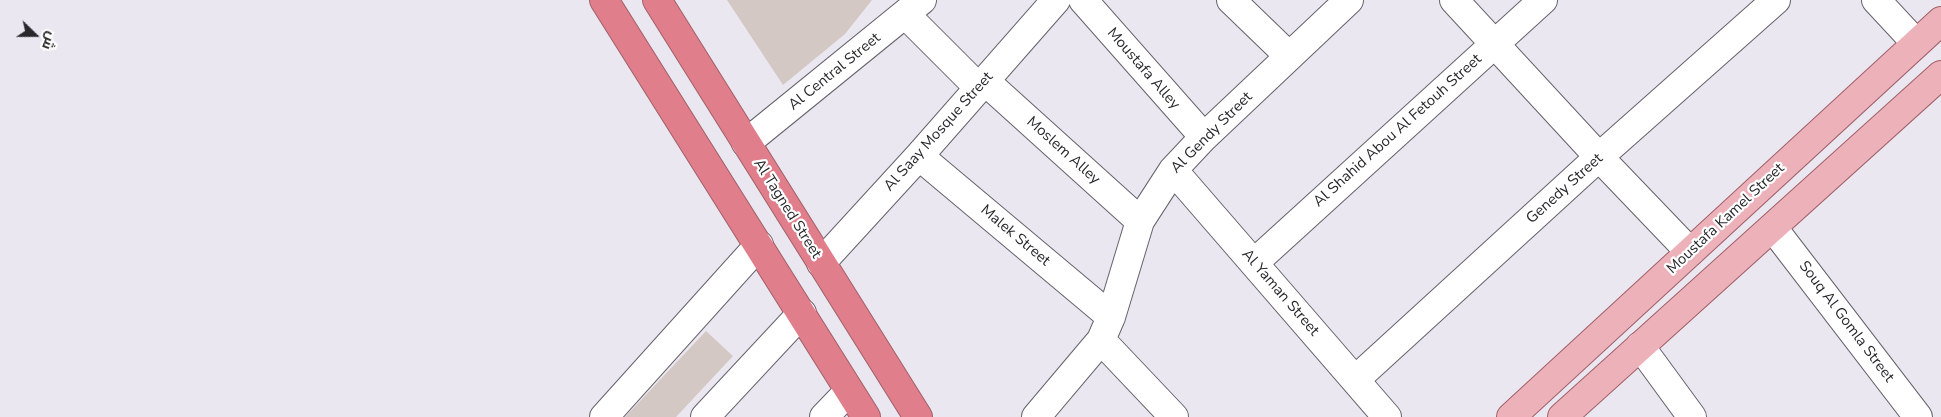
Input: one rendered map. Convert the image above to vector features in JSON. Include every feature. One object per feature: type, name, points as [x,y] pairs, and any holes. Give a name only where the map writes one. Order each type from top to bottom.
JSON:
[{"type":"highway","points":[[604,0],[866,417]]},
{"type":"highway","name":"Al Tagned Street","points":[[657,0],[918,417]]},
{"type":"main road","name":"Moustafa Kamel Street","points":[[1511,417],[1941,21]]},
{"type":"main road","points":[[1562,417],[1941,75]]},
{"type":"main road","points":[[1690,252],[1716,278]]},
{"type":"street","name":"Al Saay Mosque Street","points":[[821,263],[919,156],[1056,0]]},
{"type":"street","name":"Moustafa Alley","points":[[1083,0],[1204,137]]},
{"type":"street","points":[[1231,0],[1289,56]]},
{"type":"street","name":"Al Gendy Street","points":[[1036,417],[1106,328],[1140,221],[1173,170],[1204,137],[1349,0]]},
{"type":"street","points":[[1454,0],[1690,252]]},
{"type":"street","name":"Al Shahid Abou Al Fetouh Street","points":[[1254,263],[1543,0]]},
{"type":"street","name":"Genedy Street","points":[[1355,380],[1599,157],[1776,0]]},
{"type":"street","points":[[1876,0],[1916,43]]},
{"type":"street","name":"Al Central Street","points":[[746,143],[914,8]]},
{"type":"street","name":"Moslem Alley","points":[[914,8],[982,84],[1140,221]]},
{"type":"street","name":"Malek Street","points":[[919,156],[1106,328],[1164,414]]},
{"type":"street","name":"Al Yaman Street","points":[[1173,170],[1387,417]]},
{"type":"street","name":"Souq Al Gomla Street","points":[[1773,228],[1918,417]]},
{"type":"street","points":[[604,417],[759,245]]},
{"type":"street","points":[[705,417],[802,314]]},
{"type":"street","points":[[1640,346],[1692,417]]},
{"type":"street","points":[[824,417],[849,391]]},
{"type":"building","points":[[727,0],[872,0],[845,34],[783,85]]},
{"type":"building","points":[[706,331],[733,356],[676,417],[625,417]]}]
